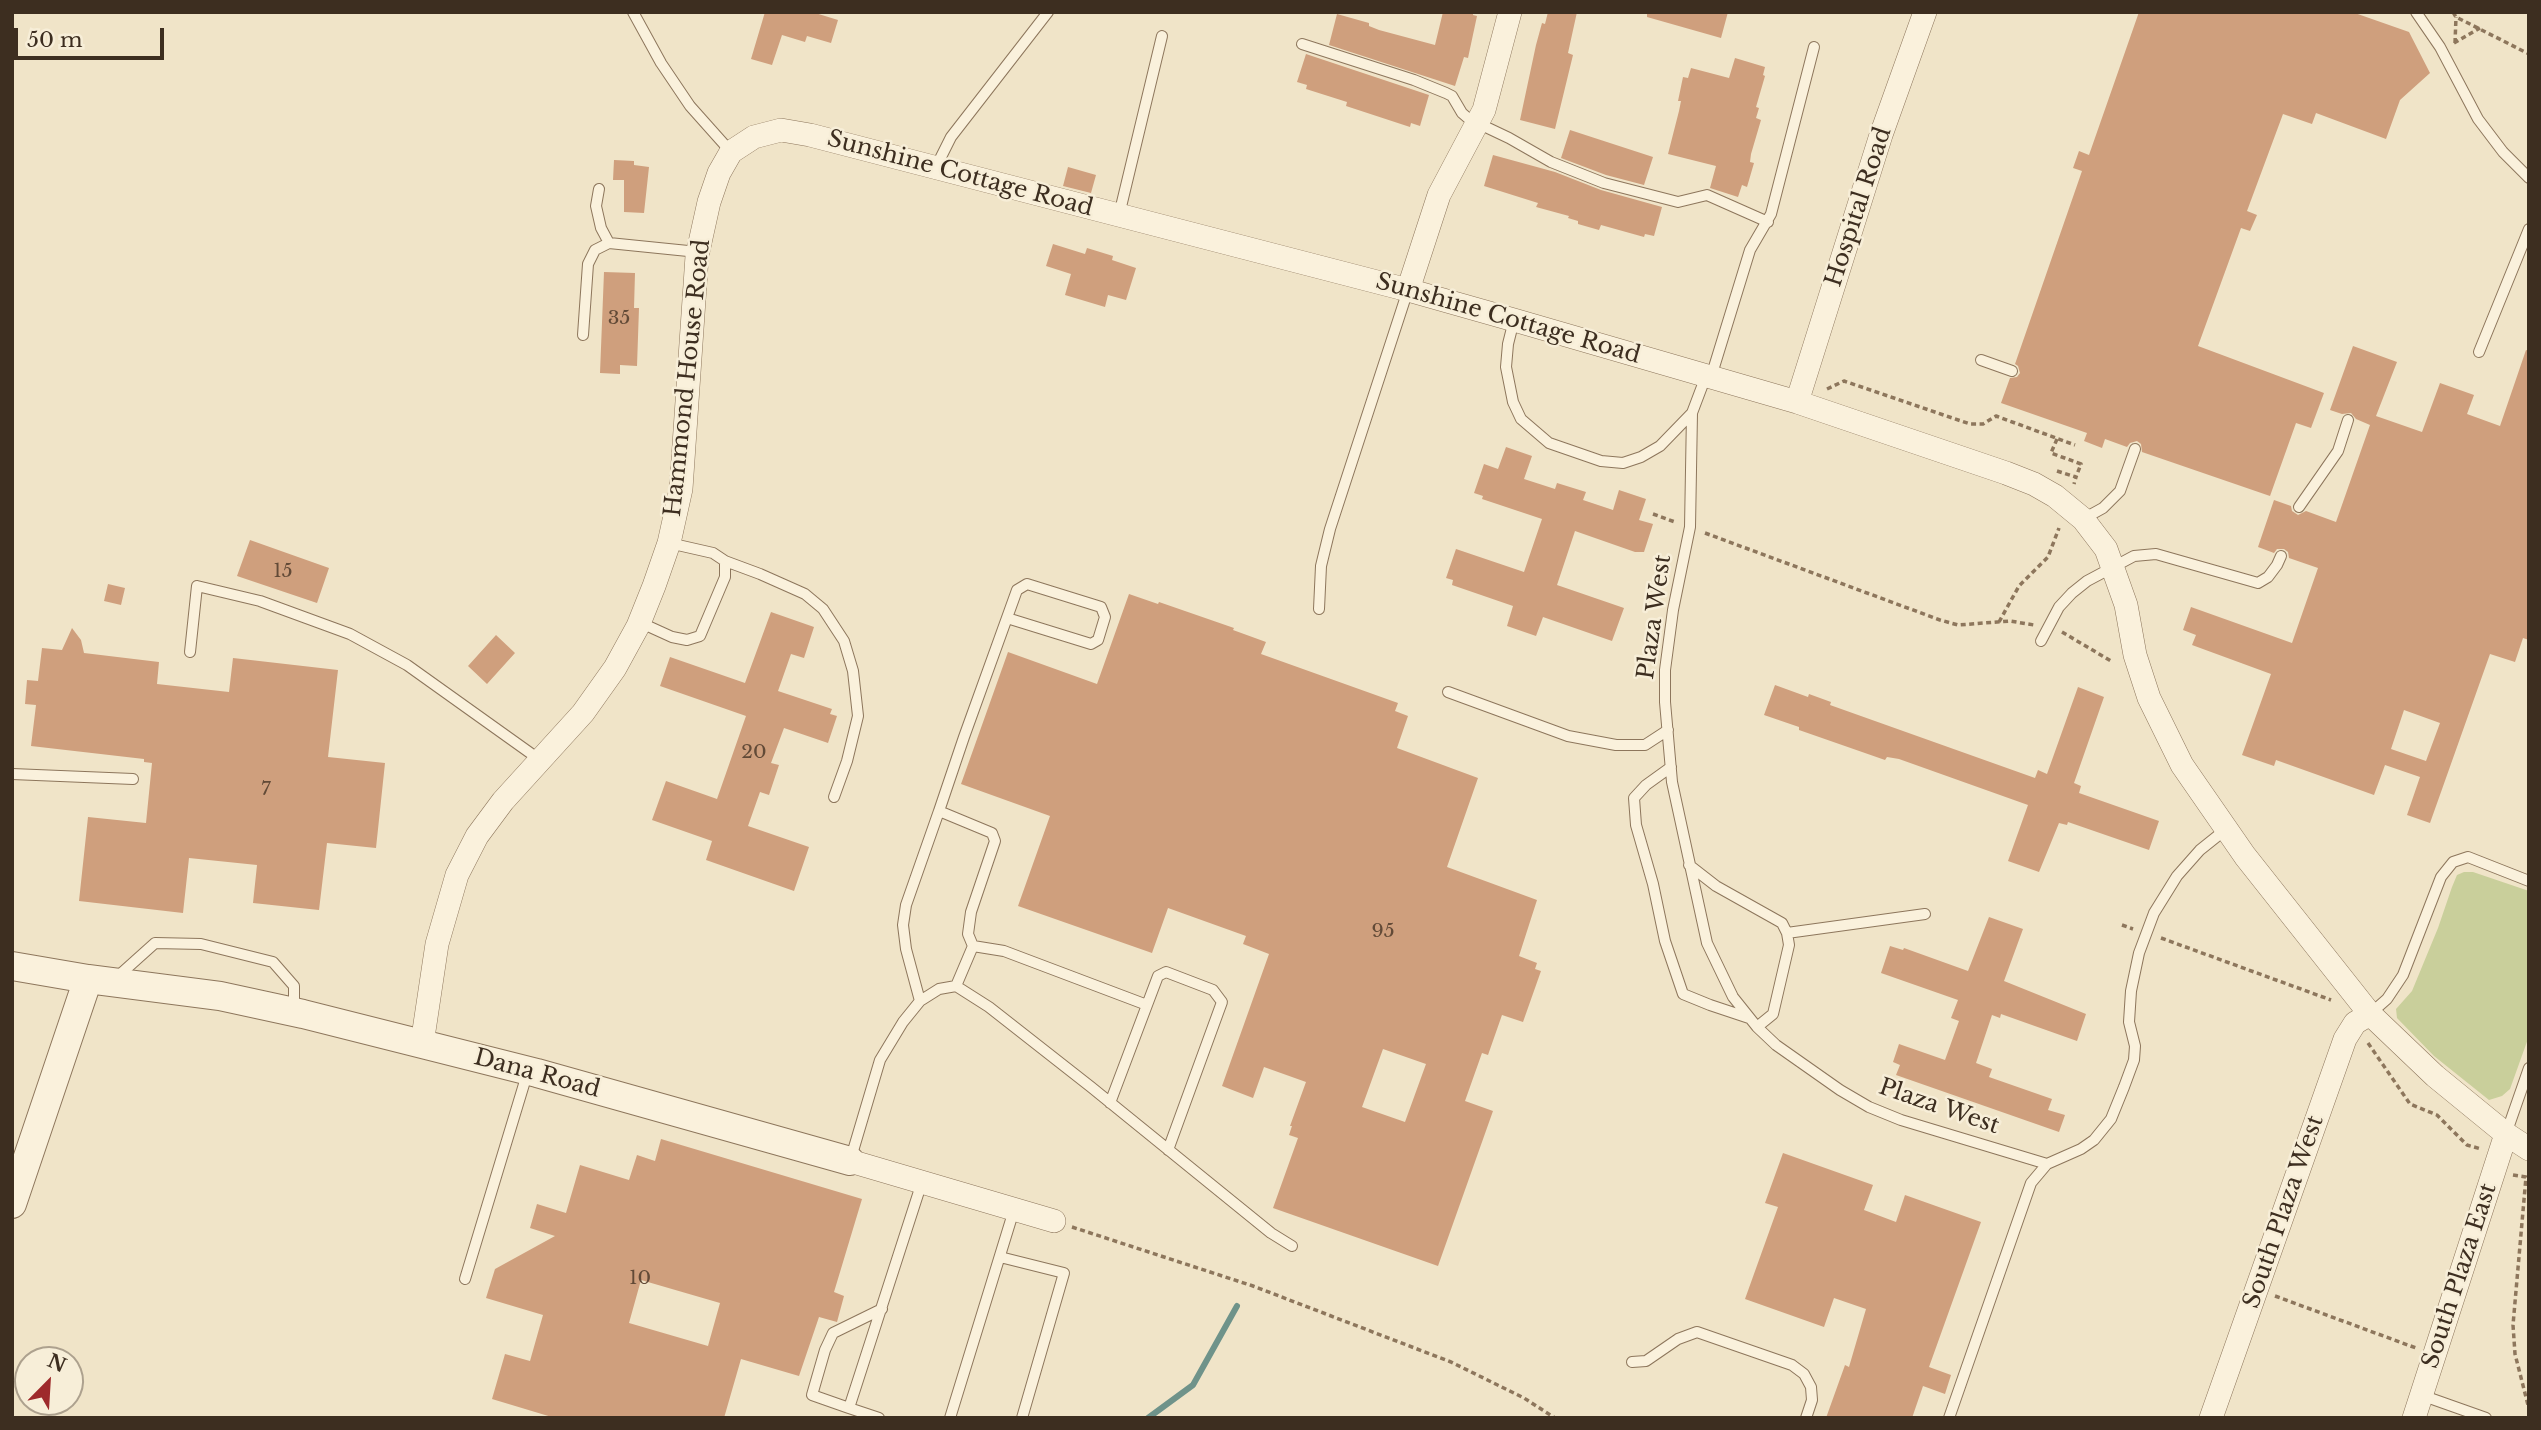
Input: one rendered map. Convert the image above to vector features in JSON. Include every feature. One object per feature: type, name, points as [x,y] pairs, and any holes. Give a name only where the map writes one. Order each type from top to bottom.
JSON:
[{"type":"street","points":[[1408,289],[1439,195],[1484,110],[1510,12]]},
{"type":"street","name":"Hospital Road","points":[[1799,394],[1881,135],[1925,12]]},
{"type":"street","name":"Sunshine Cottage Road","points":[[731,152],[754,136],[781,130],[936,167],[1408,289],[1708,377],[1799,394],[2034,484],[2075,512],[2101,541],[2114,566],[2126,605],[2135,655],[2149,698],[2182,765],[2225,830],[2361,1020],[2506,1134],[2529,1149]]},
{"type":"street","name":"Hammond House Road","points":[[422,1044],[437,944],[457,875],[503,801],[591,702],[615,668],[639,622],[669,544],[681,489],[691,316],[698,252],[709,202],[719,173],[731,152]]},
{"type":"street","name":"Dana Road","points":[[12,966],[100,981],[220,996],[294,1012],[528,1071],[850,1161],[1054,1222]]},
{"type":"street","points":[[12,1204],[24,1157],[100,981]]},
{"type":"street","name":"South Plaza West","points":[[2211,1418],[2345,1039],[2361,1020]]},
{"type":"street","name":"South Plaza East","points":[[2414,1418],[2506,1134]]},
{"type":"lane","points":[[634,12],[661,63],[683,95],[731,152]]},
{"type":"lane","points":[[936,167],[951,137],[1048,12]]},
{"type":"lane","points":[[2416,12],[2440,47],[2478,119],[2502,152],[2529,178]]},
{"type":"lane","points":[[1119,215],[1162,36]]},
{"type":"lane","points":[[1302,44],[1446,93],[1452,96],[1463,115],[1551,162],[1604,183],[1678,202],[1707,195],[1768,222]]},
{"type":"lane","name":"Plaza West","points":[[1814,47],[1768,222],[1750,250],[1708,377],[1692,413],[1690,527],[1673,610],[1665,670],[1671,767],[1689,865],[1707,943],[1733,997],[1776,1045],[1869,1107],[1940,1133],[2047,1164]]},
{"type":"lane","points":[[599,190],[596,206],[608,243]]},
{"type":"lane","points":[[2479,352],[2529,229]]},
{"type":"lane","points":[[583,335],[588,264],[595,250],[608,243],[698,252]]},
{"type":"lane","points":[[1320,609],[1321,566],[1330,529],[1408,289]]},
{"type":"lane","points":[[1514,320],[1506,367],[1513,402],[1521,419],[1549,443],[1601,461],[1623,463],[1660,446],[1692,413]]},
{"type":"lane","points":[[1981,360],[2012,371]]},
{"type":"lane","points":[[2299,507],[2338,451],[2348,420]]},
{"type":"lane","points":[[2075,512],[2104,508],[2120,491],[2135,449]]},
{"type":"lane","points":[[669,544],[713,553],[725,561],[805,594],[823,609],[844,641],[853,671],[858,716],[847,761],[834,797]]},
{"type":"lane","points":[[2041,641],[2059,607],[2072,593],[2087,581],[2134,556],[2156,554],[2258,583],[2267,577],[2281,556]]},
{"type":"lane","points":[[639,622],[672,637],[687,640],[700,636],[725,577],[725,561]]},
{"type":"lane","points":[[920,1001],[906,950],[903,925],[906,905],[1007,618],[1017,590],[1027,584],[1101,607],[1105,617],[1098,640],[1091,645],[1007,618]]},
{"type":"lane","points":[[190,652],[197,586],[260,601],[350,634],[407,665],[540,760]]},
{"type":"lane","points":[[1448,692],[1568,736],[1616,745],[1646,745],[1668,730]]},
{"type":"lane","points":[[1671,767],[1646,785],[1634,798],[1636,825],[1653,884],[1665,941],[1683,993],[1753,1022],[1773,1014],[1789,945],[1782,923],[1716,886],[1689,865]]},
{"type":"lane","points":[[12,774],[133,779]]},
{"type":"lane","points":[[939,811],[992,832],[995,841],[971,912],[968,934],[973,946],[956,986]]},
{"type":"lane","points":[[1949,1418],[2031,1183],[2047,1164],[2088,1144],[2105,1129],[2111,1119],[2134,1060],[2129,1007],[2134,974],[2146,933],[2169,886],[2200,850],[2225,830]]},
{"type":"lane","points":[[2361,1020],[2387,999],[2403,975],[2441,877],[2453,862],[2468,858],[2529,881]]},
{"type":"lane","points":[[1787,933],[1925,915]]},
{"type":"lane","points":[[100,981],[155,943],[201,944],[273,962],[294,986],[294,1012]]},
{"type":"lane","points":[[973,946],[1004,951],[1147,1005]]},
{"type":"lane","points":[[1110,1103],[1158,976],[1166,972],[1213,990],[1222,1002],[1168,1150]]},
{"type":"lane","points":[[850,1161],[880,1060],[903,1022],[920,1001],[939,989],[956,986],[989,1007],[1270,1233],[1292,1246]]},
{"type":"lane","points":[[2506,1134],[2529,1068]]},
{"type":"lane","points":[[465,1279],[528,1071]]},
{"type":"lane","points":[[849,1408],[922,1182]]},
{"type":"lane","points":[[950,1418],[1014,1210]]},
{"type":"lane","points":[[1000,1257],[1064,1273],[1022,1418]]},
{"type":"lane","points":[[879,1418],[812,1395],[825,1350],[833,1333],[882,1309]]},
{"type":"lane","points":[[1632,1362],[1646,1361],[1678,1339],[1697,1332],[1792,1365],[1804,1374],[1811,1387],[1812,1400],[1806,1418]]},
{"type":"lane","points":[[2421,1395],[2486,1418]]},
{"type":"path","points":[[2455,43],[2455,15],[2529,54]]},
{"type":"path","points":[[1799,394],[1826,389],[1844,381],[1970,424],[1983,424],[1996,416],[2074,445]]},
{"type":"path","points":[[1999,622],[2019,586],[2048,557],[2075,512],[2076,477],[2081,464],[2051,453],[2057,439]]},
{"type":"path","points":[[2052,469],[2076,477]]},
{"type":"path","points":[[1653,514],[1940,620],[1958,625],[1999,622],[2048,627],[2064,632],[2111,661]]},
{"type":"path","points":[[2122,925],[2333,1001],[2361,1020],[2410,1104],[2437,1115],[2467,1145],[2492,1152],[2512,1175],[2526,1177],[2513,1325],[2515,1354],[2529,1409]]},
{"type":"path","points":[[1054,1222],[1176,1260],[1392,1338],[1451,1362],[1524,1398],[1555,1418]]},
{"type":"path","points":[[2257,1289],[2435,1355]]},
{"type":"green space","points":[[2473,872],[2529,891],[2529,1036],[2510,1089],[2502,1096],[2489,1100],[2434,1056],[2397,1018],[2396,1009],[2412,991],[2457,875]]},
{"type":"building","points":[[765,12],[812,12],[838,20],[831,43],[807,36],[805,42],[782,35],[772,65],[751,59]]},
{"type":"building","points":[[1443,12],[1473,12],[1473,15],[1477,16],[1468,58],[1464,57],[1455,86],[1329,45],[1337,14],[1369,23],[1369,26],[1379,30],[1435,45]]},
{"type":"building","points":[[1548,12],[1577,12],[1568,53],[1573,55],[1555,129],[1520,120],[1536,45]]},
{"type":"building","points":[[1647,12],[1728,12],[1721,38],[1647,17]]},
{"type":"building","points":[[2139,12],[2352,12],[2409,32],[2430,73],[2400,100],[2386,139],[2316,113],[2312,124],[2283,114],[2247,211],[2257,215],[2250,231],[2241,228],[2198,346],[2324,393],[2311,428],[2296,423],[2270,496],[2142,452],[2141,444],[2137,441],[2127,447],[2105,439],[2102,448],[2084,441],[2087,433],[2001,403],[2010,378],[2017,377],[2020,373],[2015,364],[2082,171],[2073,168],[2079,151],[2089,155]]},
{"type":"building","points":[[1306,54],[1429,95],[1420,126],[1411,123],[1410,127],[1346,106],[1347,102],[1306,89],[1307,85],[1297,82]]},
{"type":"building","points":[[1735,58],[1765,67],[1756,107],[1759,108],[1756,118],[1761,120],[1751,154],[1750,162],[1754,163],[1747,187],[1742,185],[1738,197],[1710,188],[1716,166],[1668,154],[1681,101],[1678,101],[1683,77],[1688,78],[1691,68],[1729,78]]},
{"type":"building","points":[[1570,130],[1653,157],[1644,185],[1606,175],[1561,158]]},
{"type":"building","points":[[1493,155],[1662,207],[1654,236],[1645,234],[1644,237],[1601,225],[1599,230],[1578,224],[1578,221],[1568,218],[1569,216],[1536,207],[1538,203],[1484,186]]},
{"type":"building","points":[[614,160],[634,161],[634,165],[649,167],[644,213],[624,212],[624,180],[613,180]]},
{"type":"building","points":[[1068,167],[1096,175],[1091,193],[1063,186]]},
{"type":"building","points":[[1053,244],[1085,254],[1087,248],[1113,256],[1112,260],[1136,268],[1126,300],[1108,295],[1105,307],[1065,295],[1071,274],[1046,266]]},
{"type":"building","points":[[604,272],[635,273],[634,308],[639,308],[637,366],[620,365],[620,374],[600,373]]},
{"type":"building","points":[[2353,346],[2397,362],[2376,416],[2422,432],[2440,383],[2474,395],[2467,414],[2500,426],[2526,350],[2529,351],[2529,640],[2523,638],[2515,662],[2490,654],[2430,823],[2407,815],[2420,777],[2385,765],[2374,795],[2276,760],[2274,766],[2242,755],[2271,674],[2192,645],[2196,635],[2183,630],[2191,607],[2292,643],[2318,568],[2289,558],[2284,549],[2277,549],[2274,553],[2258,547],[2274,500],[2291,506],[2292,511],[2298,515],[2306,511],[2336,522],[2370,425],[2356,419],[2351,413],[2342,414],[2330,410]],"holes":[[[2404,710],[2440,723],[2426,761],[2391,749]]]},
{"type":"building","points":[[1506,447],[1532,456],[1524,479],[1555,489],[1557,483],[1586,492],[1583,500],[1613,510],[1619,490],[1646,499],[1639,520],[1653,524],[1644,552],[1635,552],[1575,531],[1557,585],[1624,608],[1612,641],[1543,617],[1536,636],[1507,626],[1513,606],[1452,585],[1453,580],[1446,578],[1456,549],[1524,572],[1542,519],[1482,499],[1483,496],[1474,493],[1484,464],[1498,469]]},
{"type":"building","points":[[250,540],[329,568],[317,603],[237,576]]},
{"type":"building","points":[[108,584],[125,588],[121,605],[104,601]]},
{"type":"building","points":[[1129,594],[1234,628],[1233,630],[1266,642],[1261,654],[1398,703],[1395,711],[1408,716],[1397,748],[1478,778],[1447,867],[1537,900],[1519,956],[1537,963],[1535,969],[1541,971],[1523,1022],[1502,1015],[1488,1055],[1482,1053],[1465,1101],[1493,1111],[1438,1266],[1273,1208],[1298,1138],[1289,1135],[1290,1126],[1306,1082],[1264,1067],[1253,1098],[1222,1086],[1269,954],[1243,944],[1246,936],[1168,908],[1152,953],[1018,906],[1050,816],[961,784],[1008,652],[1097,684]],"holes":[[[1383,1049],[1426,1064],[1405,1122],[1362,1107]]]},
{"type":"building","points":[[771,612],[814,627],[804,658],[791,654],[778,691],[832,709],[830,714],[837,716],[828,743],[784,728],[771,763],[779,765],[769,795],[760,792],[748,826],[809,847],[794,891],[706,860],[712,841],[652,820],[666,781],[717,799],[746,716],[660,686],[670,657],[745,683]]},
{"type":"building","points":[[72,628],[81,640],[84,653],[159,662],[157,684],[229,692],[233,658],[338,670],[328,757],[385,763],[376,848],[327,843],[319,910],[253,903],[257,865],[189,858],[183,913],[79,901],[88,817],[146,823],[152,763],[144,762],[144,759],[31,746],[36,705],[25,704],[27,680],[38,681],[42,648],[62,650]]},
{"type":"building","points":[[496,635],[515,653],[487,684],[468,666]]},
{"type":"building","points":[[1775,685],[1808,697],[1809,694],[1831,702],[1830,705],[2035,778],[2038,770],[2047,774],[2078,687],[2104,697],[2074,783],[2081,786],[2079,793],[2159,821],[2149,850],[2068,822],[2067,825],[2059,823],[2039,872],[2008,861],[2028,805],[1899,759],[1887,757],[1885,760],[1764,715]]},
{"type":"building","points":[[1989,917],[2023,929],[2004,981],[2086,1014],[2077,1041],[2001,1014],[2000,1018],[1992,1015],[1976,1063],[1992,1069],[1989,1077],[2052,1099],[2048,1110],[2065,1115],[2059,1132],[1896,1075],[1900,1065],[1893,1062],[1899,1044],[1945,1060],[1959,1021],[1951,1018],[1958,1000],[1881,973],[1890,946],[1903,950],[1904,948],[1968,971]]},
{"type":"building","points":[[661,1139],[862,1199],[834,1292],[844,1296],[837,1322],[819,1317],[799,1376],[741,1359],[724,1418],[555,1418],[492,1399],[505,1354],[530,1361],[543,1315],[486,1298],[495,1269],[555,1236],[530,1228],[537,1204],[566,1213],[580,1165],[629,1180],[637,1155],[655,1161]],"holes":[[[641,1280],[720,1303],[708,1346],[629,1323]]]},
{"type":"building","points":[[1783,1153],[1873,1185],[1864,1210],[1896,1222],[1905,1195],[1981,1222],[1929,1367],[1951,1375],[1945,1394],[1923,1386],[1912,1418],[1826,1418],[1845,1365],[1849,1367],[1866,1309],[1834,1298],[1824,1327],[1745,1299],[1778,1207],[1765,1203]]},
{"type":"waterway","points":[[1148,1418],[1193,1385],[1237,1306]]}]
